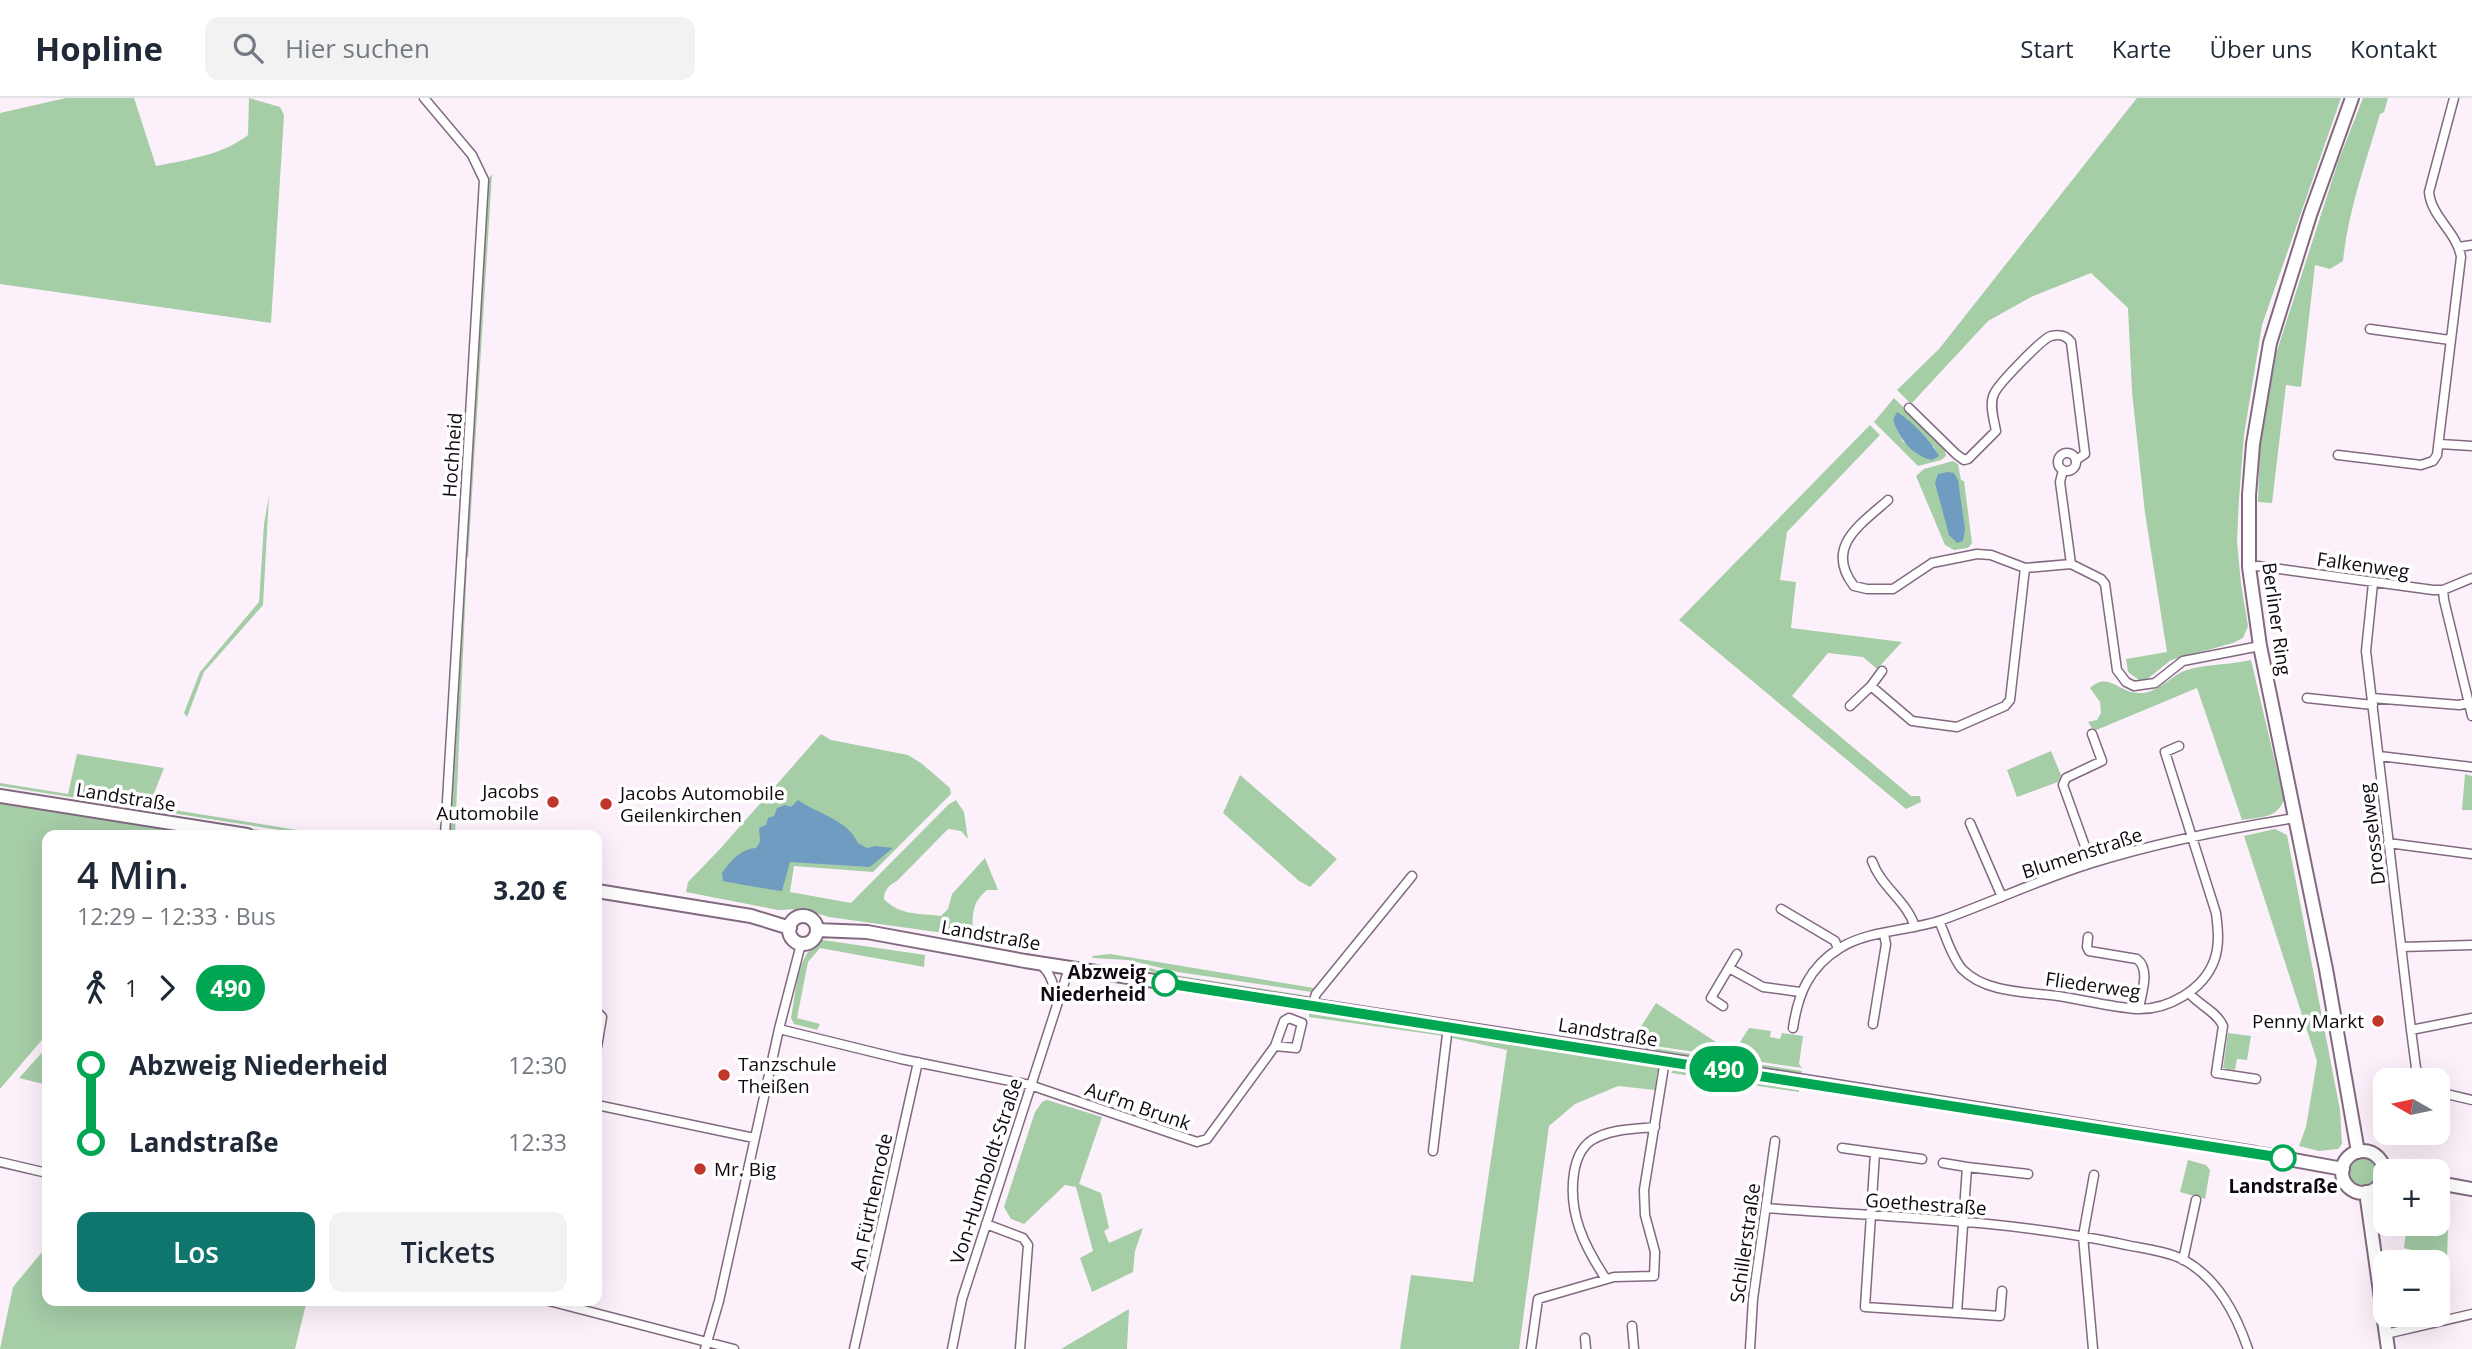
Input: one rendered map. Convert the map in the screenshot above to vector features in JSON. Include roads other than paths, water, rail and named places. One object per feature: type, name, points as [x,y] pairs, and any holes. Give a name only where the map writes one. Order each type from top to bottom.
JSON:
[{"type":"street","name":"Hochheid","points":[[424,98],[472,155],[484,180],[445,830]]},
{"type":"street","name":"Berliner Ring","points":[[2352,98],[2310,215],[2270,343],[2253,444],[2249,495],[2249,567],[2260,646],[2326,968],[2358,1152]]},
{"type":"street","points":[[2338,455],[2428,464],[2437,454],[2460,257],[2459,247],[2434,208],[2429,192],[2454,98]]},
{"type":"street","points":[[2459,247],[2472,245]]},
{"type":"street","points":[[2370,329],[2450,340]]},
{"type":"street","points":[[1909,408],[1956,454],[1964,460],[1968,459],[1996,431],[1992,401],[1996,389],[2048,337],[2067,337],[2071,342],[2085,454],[2076,460],[2073,468],[2063,470]]},
{"type":"street","points":[[2440,444],[2472,446]]},
{"type":"street","points":[[2063,470],[2059,465],[2061,456],[2069,454],[2076,460]]},
{"type":"street","points":[[2063,470],[2060,482],[2071,564]]},
{"type":"street","points":[[1888,500],[1857,527],[1843,547],[1843,569],[1854,586],[1893,589],[1932,563],[1977,554],[1991,555],[2025,568],[2071,564],[2101,579],[2105,584],[2117,670],[2126,682],[2134,686],[2155,683],[2183,661],[2260,646]]},
{"type":"street","name":"Falkenweg","points":[[2249,567],[2443,590],[2472,578]]},
{"type":"street","points":[[1871,686],[1912,721],[1956,727],[2005,706],[2010,700],[2025,568]]},
{"type":"street","name":"Drosselweg","points":[[2372,583],[2366,651],[2416,1068]]},
{"type":"street","points":[[2443,590],[2472,716]]},
{"type":"street","points":[[1850,706],[1882,671]]},
{"type":"street","points":[[2307,698],[2459,705],[2469,703]]},
{"type":"street","points":[[2091,863],[2063,785],[2066,778],[2102,761],[2092,734]]},
{"type":"street","name":"Fliederweg","points":[[1939,921],[1963,970],[1986,985],[2139,1009],[2168,1004],[2189,993],[2206,975],[2214,961],[2218,932],[2216,913],[2165,752],[2179,746]]},
{"type":"street","points":[[2379,756],[2472,767]]},
{"type":"street","name":"Landstraße","points":[[0,796],[215,830]]},
{"type":"street","name":"Blumenstraße","points":[[1793,1028],[1800,992],[1822,962],[1849,944],[1939,921],[2091,863],[2193,835],[2295,818]]},
{"type":"street","points":[[1970,822],[2002,897]]},
{"type":"street","points":[[2388,844],[2472,854]]},
{"type":"street","points":[[1872,861],[1880,880],[1912,916],[1915,927]]},
{"type":"street","points":[[1312,1005],[1316,994],[1412,876]]},
{"type":"street","name":"Landstraße","points":[[602,892],[751,916],[790,928],[795,919],[804,916],[814,921],[817,930],[867,932],[1040,964],[1665,1060],[2343,1169]]},
{"type":"street","points":[[1781,909],[1835,941],[1838,949]]},
{"type":"street","points":[[790,928],[792,939],[801,944]]},
{"type":"street","points":[[801,944],[814,939],[817,930]]},
{"type":"street","points":[[1873,1024],[1886,944],[1884,934]]},
{"type":"street","points":[[2088,937],[2089,951],[2137,959],[2142,963],[2145,973],[2139,1009]]},
{"type":"street","points":[[706,1346],[801,944]]},
{"type":"street","points":[[2401,947],[2472,945]]},
{"type":"street","points":[[1723,1006],[1711,999],[1737,954]]},
{"type":"street","points":[[1040,964],[1052,979],[1057,1004]]},
{"type":"street","name":"Von-Humboldt-Straße","points":[[952,1349],[962,1299],[1069,968]]},
{"type":"street","points":[[1729,968],[1763,987],[1800,992]]},
{"type":"street","points":[[2189,993],[2201,1006],[2218,1016],[2223,1026],[2216,1073],[2256,1079]]},
{"type":"street","points":[[2410,1030],[2472,1018]]},
{"type":"street","points":[[1433,1151],[1448,1026]]},
{"type":"street","points":[[779,1030],[1030,1085]]},
{"type":"street","name":"Auf'm Brunk","points":[[1030,1085],[1202,1142],[1207,1139],[1275,1046]]},
{"type":"street","points":[[1531,1349],[1538,1299],[1606,1279],[1654,1276],[1655,1252],[1645,1215],[1644,1190],[1665,1060]]},
{"type":"street","name":"An Fürthenrode","points":[[855,1349],[918,1062]]},
{"type":"street","points":[[2450,1095],[2472,1100]]},
{"type":"street","points":[[602,1106],[754,1138]]},
{"type":"street","points":[[1606,1279],[1580,1233],[1575,1217],[1572,1197],[1576,1164],[1580,1152],[1592,1140],[1612,1132],[1655,1127]]},
{"type":"street","name":"Schillerstraße","points":[[1750,1349],[1753,1299],[1775,1141]]},
{"type":"street","points":[[1842,1148],[1922,1159]]},
{"type":"street","points":[[2373,1189],[2366,1192],[2354,1190],[2343,1175],[2343,1169],[2348,1158],[2358,1152],[2365,1151],[2379,1159]]},
{"type":"street","points":[[1875,1153],[1865,1307],[2000,1316],[2002,1291]]},
{"type":"street","points":[[0,1163],[42,1172]]},
{"type":"street","points":[[1943,1163],[2028,1174]]},
{"type":"street","points":[[1957,1313],[1968,1167]]},
{"type":"street","points":[[2093,1349],[2083,1236],[2094,1175]]},
{"type":"street","points":[[2450,1185],[2472,1189]]},
{"type":"street","points":[[2366,1192],[2388,1349]]},
{"type":"street","points":[[2183,1260],[2196,1200]]},
{"type":"street","name":"Goethestraße","points":[[1766,1208],[1963,1221],[2083,1236],[2183,1260],[2223,1296],[2233,1310],[2248,1349]]},
{"type":"street","points":[[986,1224],[1023,1238],[1028,1245],[1020,1349]]},
{"type":"street","points":[[566,1306],[706,1346],[734,1349]]},
{"type":"street","points":[[2386,1334],[2472,1314]]},
{"type":"street","points":[[1632,1326],[1634,1349]]},
{"type":"street","points":[[1585,1338],[1586,1349]]},
{"type":"water","points":[[1897,412],[1921,432],[1939,456],[1932,460],[1925,458],[1907,445],[1893,420]]},
{"type":"water","points":[[1954,473],[1958,480],[1965,529],[1963,541],[1957,543],[1949,535],[1935,483],[1938,474]]},
{"type":"water","points":[[798,800],[840,823],[858,843],[867,848],[893,848],[870,867],[790,862],[782,891],[723,881],[722,873],[733,860],[746,850],[756,848],[760,842],[759,828],[766,825],[768,818],[774,816],[777,808],[785,805],[791,807]]},
{"type":"place","name":"Jacobs Automobile","points":[[553,802]]},
{"type":"place","name":"Jacobs Automobile Geilenkirchen","points":[[606,804]]},
{"type":"place","name":"Abzweig Niederheid","points":[[1165,983]]},
{"type":"place","name":"Penny Markt","points":[[2378,1021]]},
{"type":"place","name":"Tanzschule Theißen","points":[[724,1075]]},
{"type":"place","name":"Landstraße","points":[[2283,1158]]},
{"type":"place","name":"Mr. Big","points":[[700,1169]]}]
